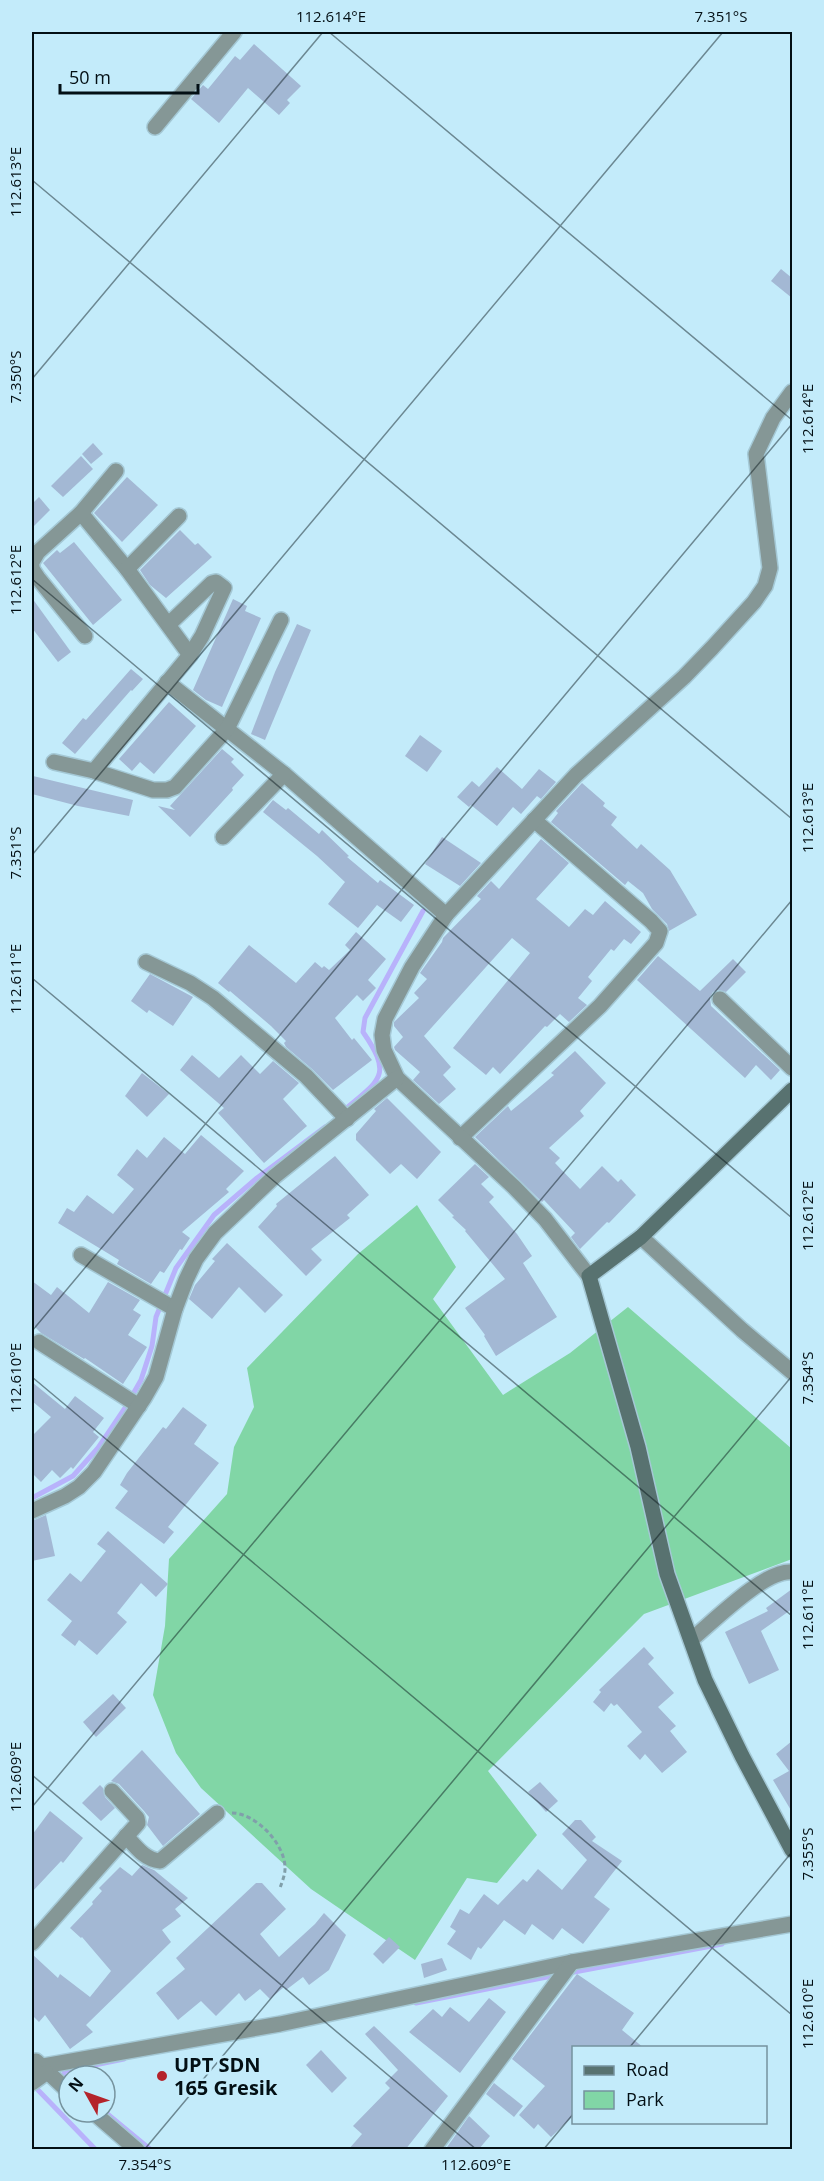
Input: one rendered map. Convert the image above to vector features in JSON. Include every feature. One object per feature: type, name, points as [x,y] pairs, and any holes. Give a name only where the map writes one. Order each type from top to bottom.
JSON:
[{"type":"main road","points":[[792,1090],[641,1237],[589,1275],[638,1447],[667,1574],[705,1680],[792,1850]]},
{"type":"street","points":[[155,128],[234,32]]},
{"type":"street","points":[[589,1275],[545,1219],[397,1077],[384,1050],[382,1035],[385,1019],[412,967],[446,915],[576,775],[684,677],[754,602],[765,586],[770,568],[759,494],[756,454],[773,418],[792,392]]},
{"type":"street","points":[[85,636],[38,578],[32,569],[32,564],[38,552],[81,513],[116,471]]},
{"type":"street","points":[[81,513],[127,569],[190,655]]},
{"type":"street","points":[[127,569],[179,516]]},
{"type":"street","points":[[94,771],[190,655],[211,617],[224,588],[223,585],[212,583],[169,624]]},
{"type":"street","points":[[54,762],[94,771],[153,790],[167,790],[175,787],[227,729],[281,620]]},
{"type":"street","points":[[167,682],[284,774],[446,915]]},
{"type":"street","points":[[222,837],[284,774]]},
{"type":"street","points":[[460,1138],[600,1006],[656,943],[660,931],[534,820]]},
{"type":"street","points":[[146,962],[190,983],[213,998],[306,1076],[347,1119]]},
{"type":"street","points":[[720,999],[792,1068]]},
{"type":"street","points":[[32,1511],[79,1487],[94,1472],[139,1406],[156,1377],[175,1309],[196,1259],[215,1233],[275,1176],[397,1077]]},
{"type":"street","points":[[641,1237],[742,1330],[792,1372]]},
{"type":"street","points":[[81,1255],[175,1309]]},
{"type":"street","points":[[39,1342],[139,1406]]},
{"type":"street","points":[[691,1640],[763,1580],[786,1571],[792,1572]]},
{"type":"street","points":[[32,1943],[138,1823],[138,1818],[112,1791]]},
{"type":"street","points":[[126,1836],[146,1856],[160,1861],[217,1813]]},
{"type":"street","points":[[38,2066],[280,2024],[572,1962],[792,1924]]},
{"type":"street","points":[[432,2150],[572,1962]]},
{"type":"street","points":[[32,2084],[38,2066]]},
{"type":"street","points":[[38,2066],[57,2082]]},
{"type":"street","points":[[107,2124],[137,2150]]},
{"type":"path","points":[[217,1813],[236,1812],[255,1821],[269,1835],[282,1851],[285,1869],[280,1888]]},
{"type":"green space","points":[[417,1205],[456,1267],[433,1299],[503,1395],[570,1353],[628,1307],[792,1449],[792,1559],[644,1614],[488,1771],[537,1835],[497,1883],[467,1878],[415,1960],[311,1889],[201,1788],[176,1753],[153,1695],[165,1626],[169,1559],[227,1494],[234,1447],[254,1407],[247,1368],[358,1254]]},
{"type":"building","points":[[254,44],[301,86],[287,100],[290,103],[279,115],[248,88],[219,123],[191,99],[203,85],[208,89],[235,56],[240,60]]},
{"type":"building","points":[[781,269],[792,278],[792,298],[771,281]]},
{"type":"building","points":[[93,443],[103,454],[91,464],[82,454]]},
{"type":"building","points":[[81,456],[93,469],[63,497],[51,486]]},
{"type":"building","points":[[127,477],[158,505],[122,542],[94,513]]},
{"type":"building","points":[[39,497],[50,510],[32,528],[32,504]]},
{"type":"building","points":[[180,530],[212,557],[166,598],[150,585],[140,570]]},
{"type":"building","points":[[74,542],[122,600],[93,625],[43,563],[57,550],[60,553]]},
{"type":"building","points":[[32,598],[71,652],[58,662],[32,628]]},
{"type":"building","points":[[233,599],[247,606],[245,611],[261,618],[222,707],[206,700],[193,690]]},
{"type":"building","points":[[297,624],[311,630],[265,740],[251,734]]},
{"type":"building","points":[[131,669],[143,679],[75,754],[62,743],[83,718],[86,720]]},
{"type":"building","points":[[169,702],[196,726],[154,774],[140,762],[132,771],[119,759]]},
{"type":"building","points":[[420,735],[442,751],[427,772],[405,756]]},
{"type":"building","points":[[222,749],[234,759],[231,762],[244,775],[190,837],[158,806],[175,810],[170,806]]},
{"type":"building","points":[[497,767],[522,789],[539,769],[556,782],[541,799],[537,796],[521,814],[513,807],[497,826],[457,797],[472,781],[479,787]]},
{"type":"building","points":[[33,776],[133,800],[129,816],[32,794]]},
{"type":"building","points":[[582,783],[605,803],[603,806],[617,817],[611,825],[637,849],[641,844],[670,870],[697,915],[669,931],[667,924],[652,909],[643,893],[628,881],[625,885],[551,822],[558,813],[556,811]]},
{"type":"building","points":[[273,800],[286,810],[288,808],[319,834],[322,830],[349,856],[347,857],[378,883],[380,880],[414,905],[401,922],[377,905],[358,928],[328,904],[345,882],[263,812]]},
{"type":"building","points":[[442,837],[481,863],[460,886],[425,864]]},
{"type":"building","points":[[541,839],[569,863],[536,899],[569,927],[585,909],[593,915],[605,901],[641,932],[631,944],[624,939],[614,951],[611,949],[588,977],[592,981],[578,998],[587,1005],[569,1022],[560,1014],[547,1027],[545,1026],[500,1074],[493,1067],[486,1075],[453,1048],[530,953],[512,938],[424,1036],[451,1067],[443,1075],[456,1089],[439,1104],[413,1080],[420,1072],[395,1050],[394,1047],[403,1037],[394,1026],[394,1022],[419,998],[414,993],[427,979],[420,973],[443,938],[481,899],[477,896],[491,881],[499,889]]},
{"type":"building","points":[[356,932],[386,959],[368,980],[376,988],[363,1001],[357,995],[335,1018],[372,1060],[333,1090],[286,1047],[284,1043],[286,1041],[271,1026],[218,983],[249,945],[296,983],[315,962],[329,970],[350,950],[345,945]]},
{"type":"building","points":[[658,956],[700,991],[733,959],[746,972],[726,992],[718,990],[713,992],[710,997],[711,1006],[780,1070],[771,1080],[756,1065],[745,1078],[637,980]]},
{"type":"building","points":[[150,974],[193,997],[173,1026],[149,1010],[147,1013],[131,1001]]},
{"type":"building","points":[[575,1051],[606,1083],[580,1111],[584,1116],[549,1148],[560,1158],[555,1163],[580,1189],[602,1166],[618,1182],[621,1179],[636,1195],[580,1249],[571,1237],[575,1233],[544,1200],[542,1202],[475,1137],[508,1106],[511,1111],[554,1075],[551,1073]]},
{"type":"building","points":[[192,1055],[219,1078],[241,1055],[260,1074],[273,1061],[299,1083],[283,1099],[307,1126],[264,1163],[218,1113],[224,1108],[180,1070]]},
{"type":"building","points":[[142,1073],[169,1094],[147,1117],[125,1096]]},
{"type":"building","points":[[387,1098],[441,1152],[417,1179],[401,1164],[390,1174],[356,1140],[356,1134],[376,1111],[374,1109]]},
{"type":"building","points":[[201,1135],[244,1171],[226,1189],[229,1192],[182,1232],[190,1238],[164,1273],[160,1271],[151,1284],[117,1264],[119,1260],[58,1223],[67,1208],[74,1212],[87,1195],[113,1214],[134,1189],[117,1175],[137,1149],[147,1158],[164,1137],[185,1154]]},
{"type":"building","points":[[335,1156],[369,1195],[347,1215],[350,1218],[311,1249],[322,1260],[306,1276],[258,1227],[277,1206],[276,1204]]},
{"type":"building","points":[[475,1164],[489,1177],[481,1184],[494,1197],[489,1202],[517,1234],[532,1256],[523,1263],[557,1317],[496,1356],[485,1335],[465,1308],[505,1279],[466,1230],[438,1200]]},
{"type":"building","points":[[227,1243],[283,1295],[265,1313],[239,1287],[212,1319],[189,1299],[195,1285],[215,1261],[212,1259]]},
{"type":"building","points":[[32,1281],[51,1295],[57,1287],[89,1313],[108,1282],[140,1300],[133,1310],[141,1315],[128,1335],[147,1347],[123,1384],[85,1358],[41,1333],[32,1324]]},
{"type":"building","points":[[32,1382],[65,1409],[75,1396],[104,1418],[93,1432],[99,1437],[73,1469],[71,1467],[60,1478],[52,1470],[41,1482],[32,1473],[32,1436],[51,1417],[32,1401]]},
{"type":"building","points":[[183,1407],[207,1425],[194,1444],[219,1463],[168,1527],[174,1532],[164,1544],[115,1508],[128,1491],[120,1485],[127,1473],[163,1427],[166,1429]]},
{"type":"building","points":[[46,1515],[55,1556],[32,1561],[32,1521]]},
{"type":"building","points":[[108,1531],[168,1584],[156,1597],[141,1583],[117,1613],[127,1622],[97,1655],[79,1640],[75,1646],[61,1635],[72,1621],[47,1600],[70,1573],[81,1582],[106,1551],[97,1544]]},
{"type":"building","points":[[792,1589],[792,1609],[761,1631],[779,1670],[749,1684],[725,1632],[768,1611],[766,1608]]},
{"type":"building","points":[[644,1647],[654,1658],[648,1664],[674,1693],[658,1707],[676,1726],[670,1731],[687,1752],[662,1773],[645,1754],[640,1760],[627,1746],[642,1732],[617,1704],[614,1706],[611,1703],[604,1712],[593,1702],[601,1692],[599,1690]]},
{"type":"building","points":[[113,1694],[126,1708],[96,1737],[83,1722]]},
{"type":"building","points":[[792,1741],[792,1812],[773,1780],[789,1771],[776,1754]]},
{"type":"building","points":[[142,1750],[200,1814],[163,1846],[147,1825],[149,1817],[119,1784],[111,1781]]},
{"type":"building","points":[[540,1782],[558,1801],[546,1812],[528,1792]]},
{"type":"building","points":[[100,1785],[105,1797],[115,1808],[101,1821],[82,1803]]},
{"type":"building","points":[[50,1811],[83,1838],[63,1863],[61,1861],[32,1892],[32,1835]]},
{"type":"building","points":[[575,1820],[581,1820],[596,1837],[592,1841],[622,1861],[594,1897],[610,1909],[583,1944],[562,1928],[553,1940],[532,1924],[525,1935],[504,1920],[481,1949],[478,1947],[471,1960],[447,1944],[456,1931],[450,1927],[460,1909],[469,1914],[484,1894],[498,1905],[523,1879],[527,1882],[538,1869],[562,1890],[587,1860],[562,1834]]},
{"type":"building","points":[[142,1865],[154,1870],[188,1898],[175,1909],[181,1916],[162,1930],[171,1942],[86,2025],[93,2032],[70,2049],[45,2015],[39,2022],[32,2015],[32,1954],[58,1978],[60,1974],[90,1997],[111,1971],[82,1937],[70,1928],[93,1904],[92,1902],[102,1891],[99,1888],[120,1867],[132,1876]]},
{"type":"building","points":[[256,1883],[262,1883],[286,1909],[260,1934],[279,1957],[324,1913],[346,1935],[329,1970],[309,1985],[303,1977],[286,1990],[284,1987],[270,1999],[260,1989],[245,2001],[239,1993],[216,2016],[201,2001],[178,2020],[156,1993],[185,1969],[176,1958]]},
{"type":"building","points":[[389,1937],[400,1947],[383,1964],[373,1954]]},
{"type":"building","points":[[442,1958],[447,1970],[424,1978],[421,1964]]},
{"type":"building","points":[[577,1974],[634,2013],[622,2030],[642,2046],[572,2046],[572,2117],[551,2137],[538,2124],[534,2129],[519,2115],[545,2086],[512,2059]]},
{"type":"building","points":[[489,1998],[506,2012],[460,2073],[409,2032],[433,2009],[442,2017],[450,2007],[469,2022]]},
{"type":"building","points":[[374,2026],[448,2096],[405,2150],[348,2150],[362,2134],[353,2126],[390,2088],[385,2083],[398,2070],[365,2034]]},
{"type":"building","points":[[321,2050],[347,2078],[332,2093],[306,2065]]},
{"type":"building","points":[[494,2083],[523,2106],[514,2117],[486,2094]]},
{"type":"building","points":[[469,2116],[490,2136],[478,2150],[445,2150]]},
{"type":"waterway","points":[[343,1111],[366,1092],[378,1077],[380,1069],[378,1059],[363,1032],[365,1018],[423,911]]},
{"type":"waterway","points":[[32,1498],[73,1476],[98,1448],[125,1408],[141,1380],[152,1346],[156,1317],[176,1268],[214,1215],[257,1178],[325,1127]]},
{"type":"waterway","points":[[569,1973],[722,1944]]},
{"type":"waterway","points":[[416,2003],[557,1975]]},
{"type":"waterway","points":[[99,2064],[124,2059]]},
{"type":"waterway","points":[[38,2090],[96,2150]]},
{"type":"waterway","points":[[117,2122],[151,2150]]},
{"type":"place","name":"UPT SDN 165 Gresik","points":[[162,2076]]}]
